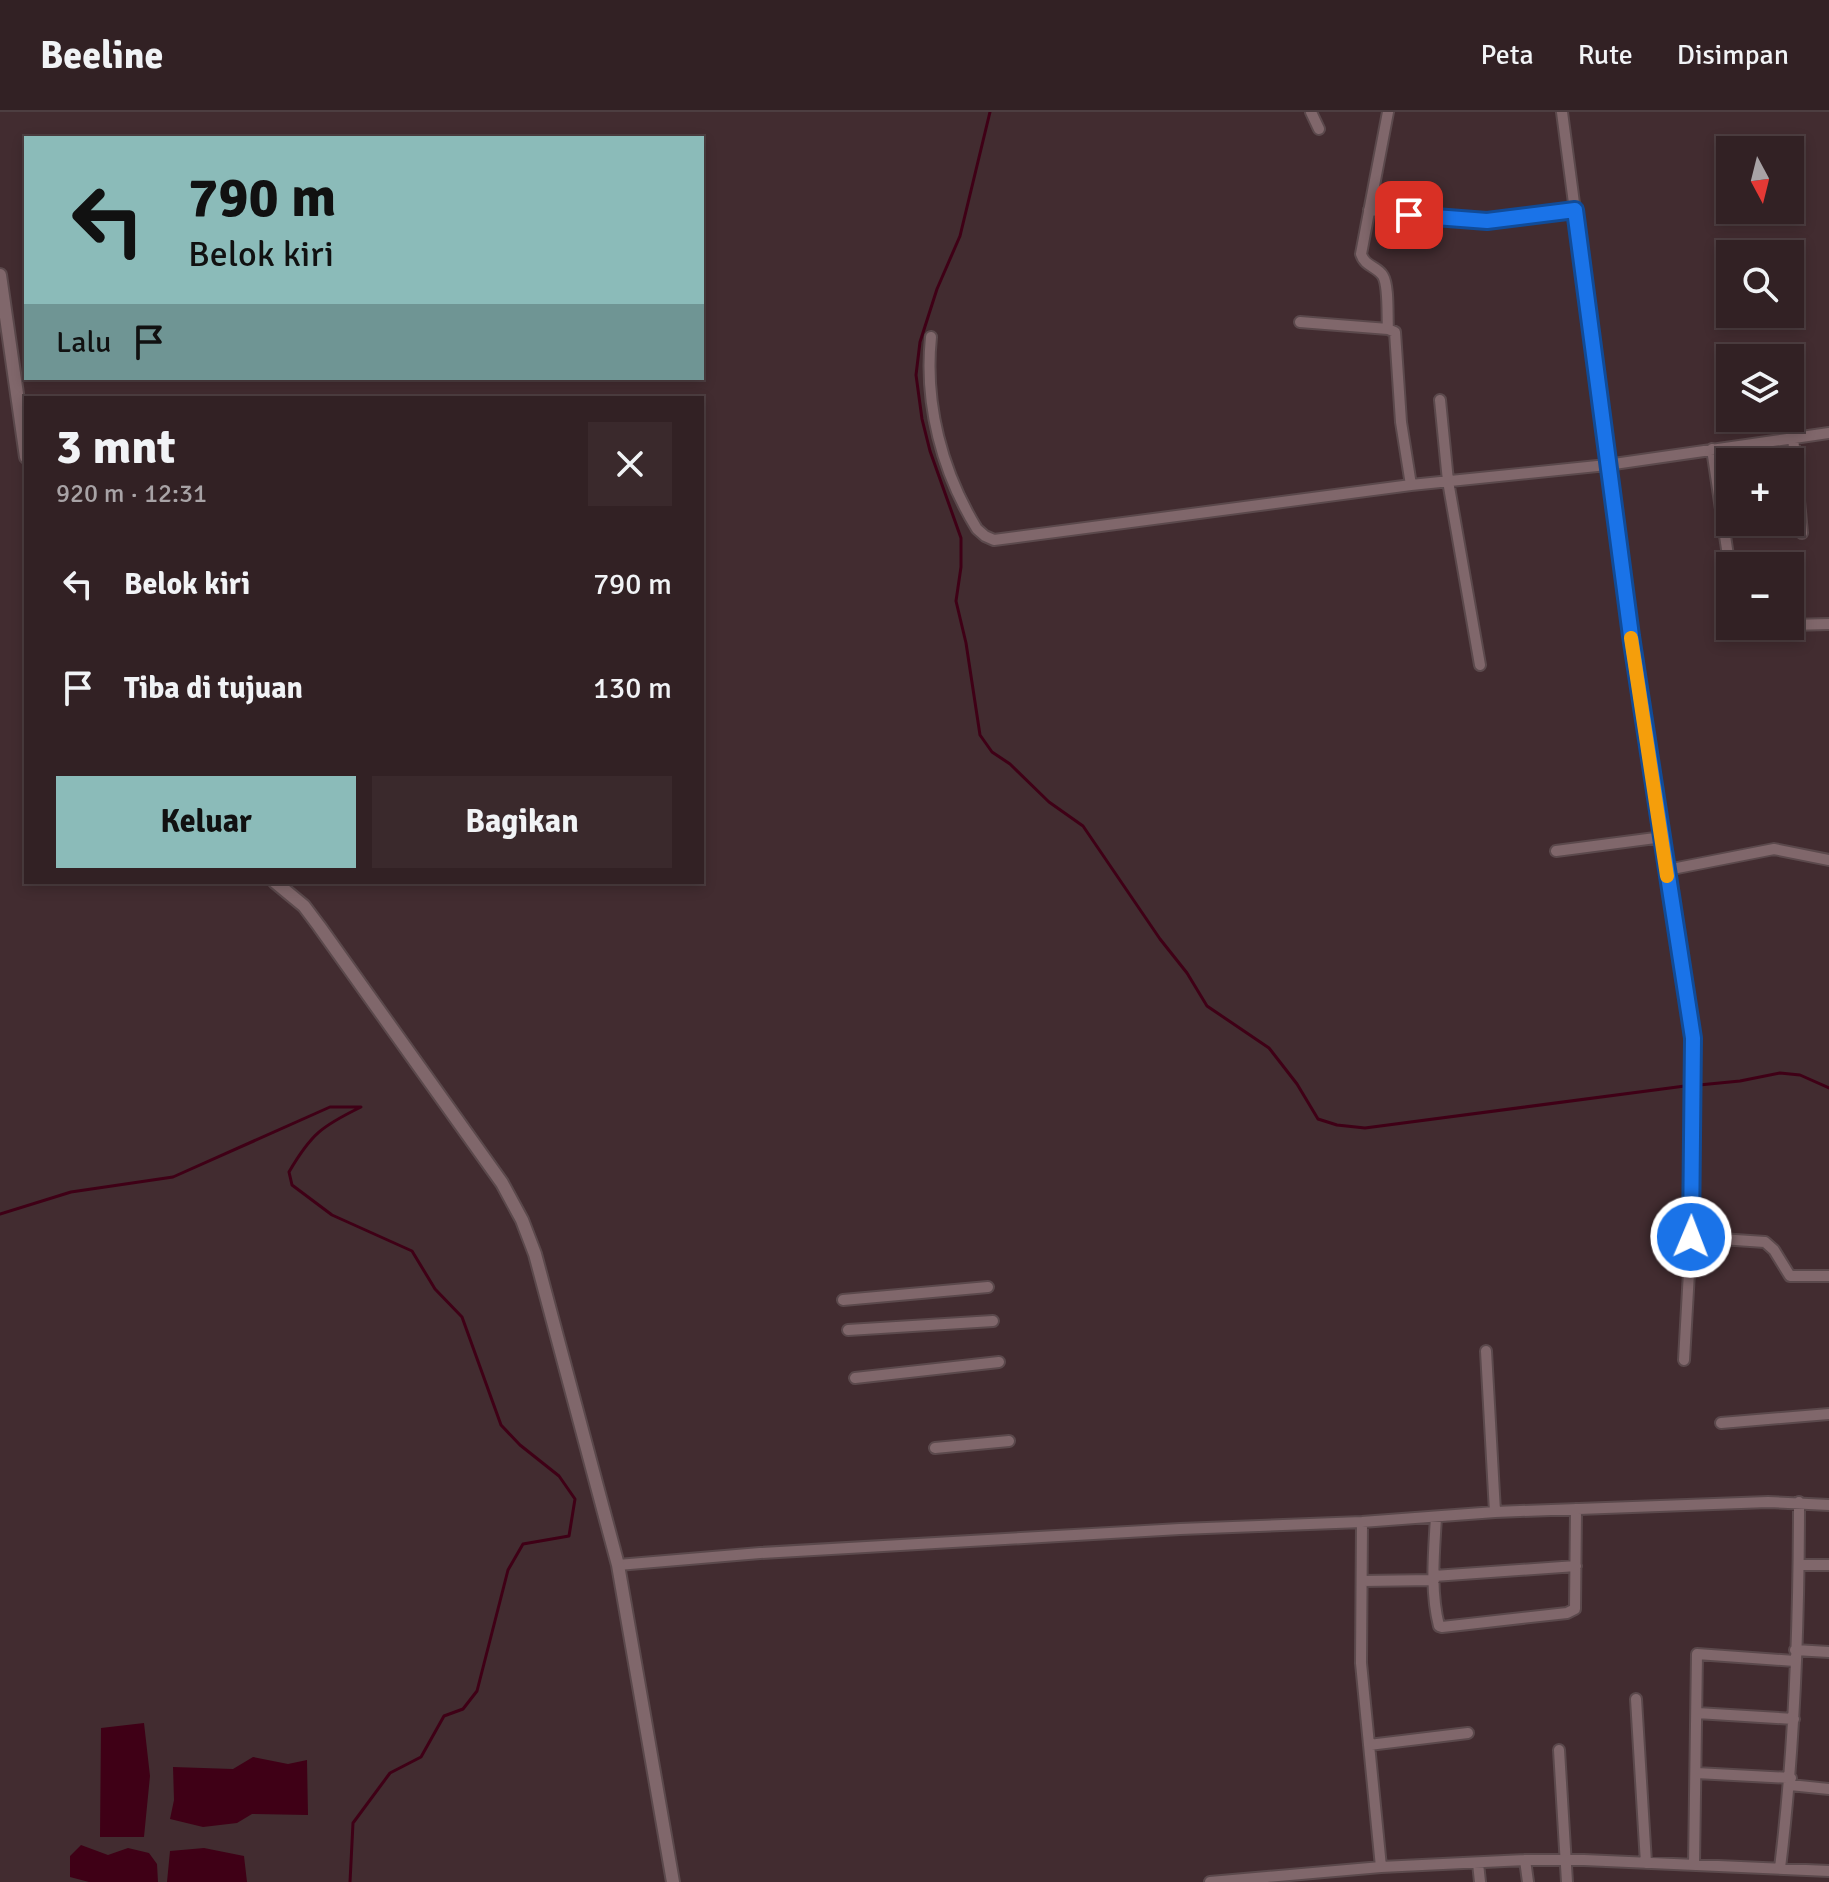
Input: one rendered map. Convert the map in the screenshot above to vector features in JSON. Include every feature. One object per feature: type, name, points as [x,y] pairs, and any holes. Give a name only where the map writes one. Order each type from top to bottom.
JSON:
[{"type":"street","points":[[1311,112],[1319,129]]},
{"type":"street","points":[[1388,112],[1362,244],[1362,259],[1381,272],[1386,281],[1388,329]]},
{"type":"street","points":[[1562,112],[1607,465],[1693,1038],[1691,1237],[1684,1360]]},
{"type":"street","points":[[1369,210],[1487,221],[1575,210]]},
{"type":"street","points":[[0,275],[24,443]]},
{"type":"street","points":[[1300,322],[1388,329],[1396,335],[1401,422],[1411,485]]},
{"type":"street","points":[[931,337],[929,382],[942,453],[974,524],[989,538],[1411,485],[1607,465],[1829,433]]},
{"type":"street","points":[[1440,400],[1448,481],[1480,665]]},
{"type":"street","points":[[1793,437],[1794,448]]},
{"type":"street","points":[[1712,449],[1727,552]]},
{"type":"street","points":[[1804,625],[1829,624]]},
{"type":"street","points":[[1556,851],[1663,837]]},
{"type":"street","points":[[1667,870],[1774,849],[1829,860]]},
{"type":"street","points":[[277,884],[304,906],[319,926],[513,1203],[540,1268],[618,1565],[673,1882]]},
{"type":"street","points":[[1691,1237],[1765,1242],[1790,1276],[1829,1276]]},
{"type":"street","points":[[843,1300],[988,1287]]},
{"type":"street","points":[[848,1330],[993,1321]]},
{"type":"street","points":[[1486,1351],[1495,1512]]},
{"type":"street","points":[[855,1378],[999,1362]]},
{"type":"street","points":[[1721,1423],[1829,1414]]},
{"type":"street","points":[[935,1448],[1009,1441]]},
{"type":"street","points":[[618,1565],[760,1553],[1362,1522],[1495,1512],[1799,1502],[1829,1505]]},
{"type":"street","points":[[1780,1868],[1794,1719],[1799,1502]]},
{"type":"street","points":[[1436,1517],[1436,1615],[1442,1627],[1567,1613],[1575,1609],[1576,1509]]},
{"type":"street","points":[[1362,1522],[1361,1663],[1381,1867]]},
{"type":"street","points":[[1799,1565],[1829,1565]]},
{"type":"street","points":[[1362,1581],[1576,1566]]},
{"type":"street","points":[[1694,1865],[1697,1654],[1795,1656],[1829,1652]]},
{"type":"street","points":[[1636,1699],[1646,1863]]},
{"type":"street","points":[[1697,1713],[1794,1719]]},
{"type":"street","points":[[1369,1745],[1468,1733]]},
{"type":"street","points":[[1559,1750],[1567,1882]]},
{"type":"street","points":[[1696,1773],[1829,1789]]},
{"type":"street","points":[[1210,1882],[1381,1867],[1525,1860],[1761,1867],[1824,1874]]},
{"type":"street","points":[[1525,1860],[1528,1882]]},
{"type":"street","points":[[1478,1863],[1480,1882]]},
{"type":"street","points":[[1758,1882],[1761,1867]]},
{"type":"shaded area","points":[[144,1723],[150,1776],[144,1837],[100,1837],[101,1728]]},
{"type":"shaded area","points":[[253,1757],[288,1764],[307,1760],[308,1815],[252,1814],[237,1823],[203,1827],[170,1819],[174,1800],[173,1767],[233,1769]]},
{"type":"shaded area","points":[[81,1845],[108,1855],[128,1848],[149,1853],[157,1864],[158,1882],[89,1882],[70,1877],[70,1856]]},
{"type":"shaded area","points":[[204,1848],[244,1856],[247,1882],[167,1882],[170,1851]]},
{"type":"waterway","points":[[990,112],[960,236],[937,289],[920,342],[916,375],[930,451],[961,538],[956,601],[966,643],[980,735],[992,752],[1010,764],[1049,802],[1083,826],[1207,1006],[1269,1048],[1297,1084],[1318,1119],[1365,1128],[1685,1086]]},
{"type":"waterway","points":[[1699,1085],[1780,1073],[1800,1075],[1829,1088]]},
{"type":"waterway","points":[[0,1214],[71,1192],[173,1177],[330,1107],[361,1107],[336,1120],[311,1140],[289,1172],[292,1185],[332,1215],[412,1251],[435,1289],[462,1317],[501,1425],[520,1445],[559,1476],[575,1499],[569,1536],[523,1544],[508,1570],[477,1691],[463,1709],[444,1716],[421,1757],[390,1773],[353,1823],[350,1882]]},
{"type":"slow traffic","points":[[1631,638],[1667,876]]},
{"type":"route","points":[[1409,215],[1487,221],[1575,210],[1631,636],[1693,1038],[1691,1237]]}]
